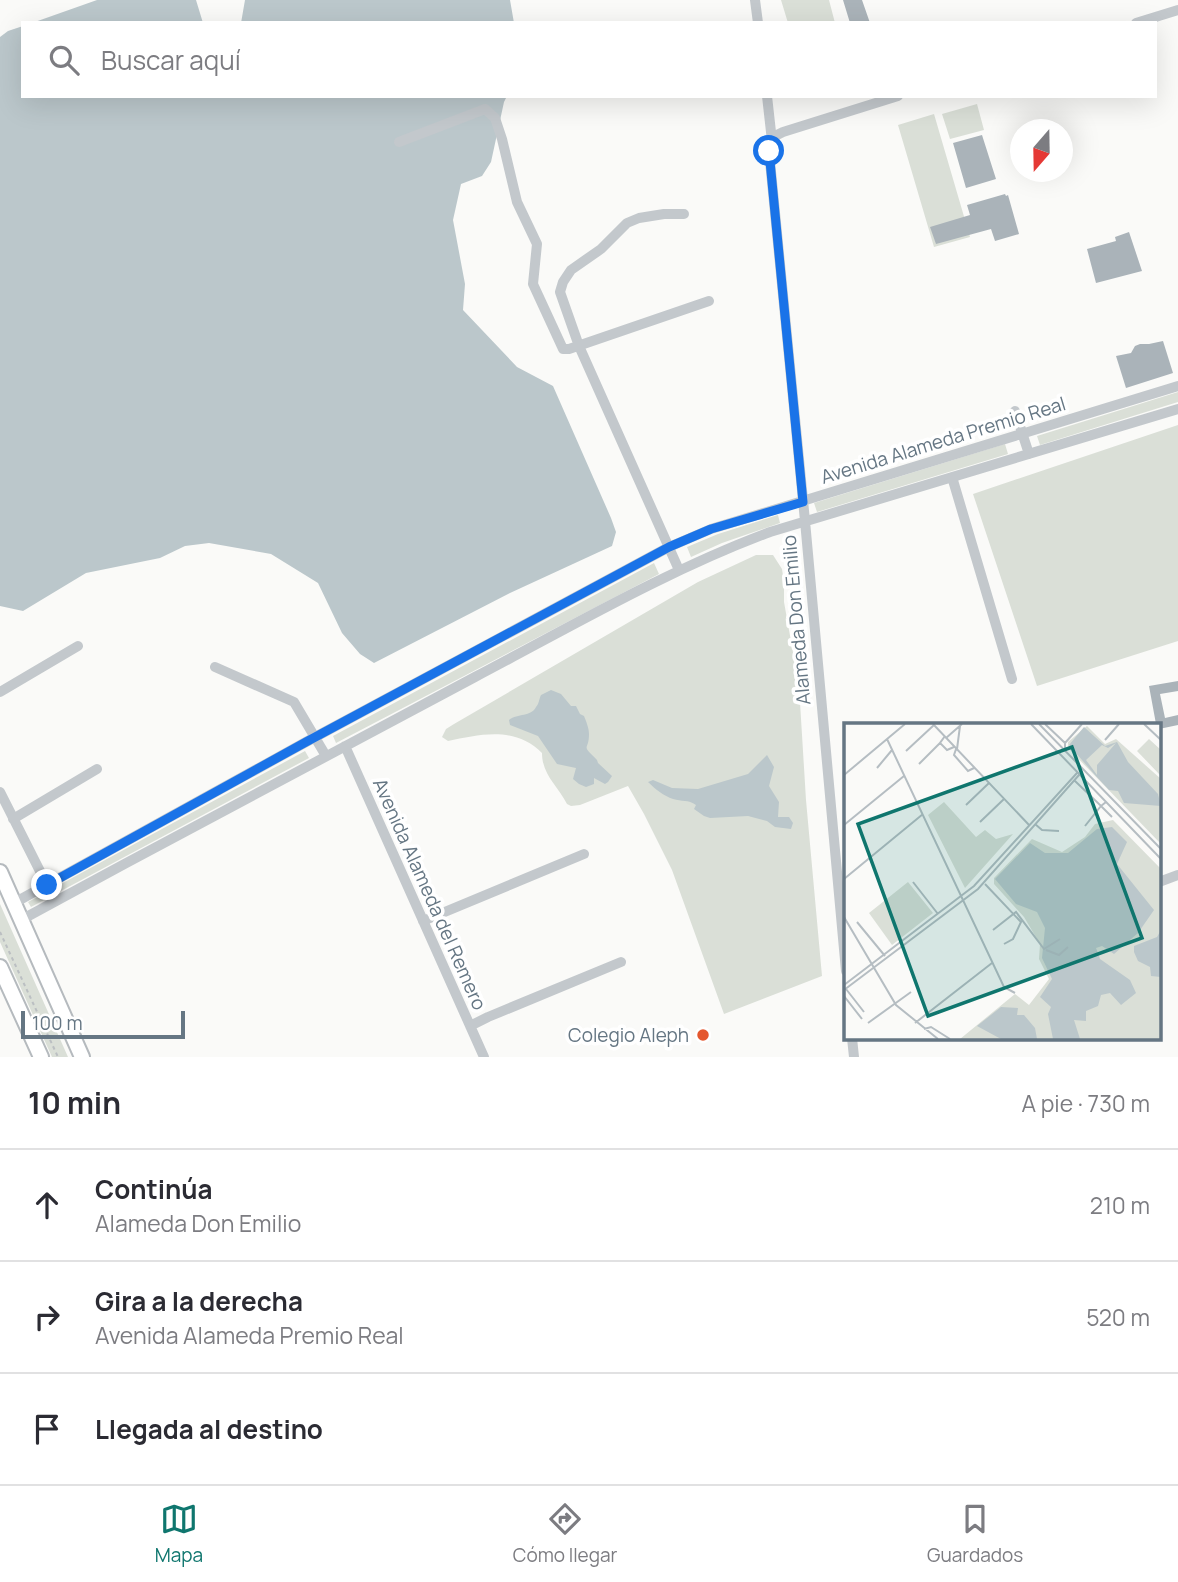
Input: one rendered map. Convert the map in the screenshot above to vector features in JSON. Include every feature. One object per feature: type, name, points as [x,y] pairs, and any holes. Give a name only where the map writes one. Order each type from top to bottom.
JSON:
[{"type":"main road","points":[[0,872],[75,1053]]},
{"type":"main road","points":[[0,967],[42,1056]]},
{"type":"street","points":[[755,0],[758,21]]},
{"type":"street","points":[[1142,21],[1178,10]]},
{"type":"street","points":[[482,98],[485,109],[495,118],[517,202],[537,244],[533,284],[564,349],[709,301]]},
{"type":"street","name":"Alameda Don Emilio","points":[[767,98],[772,141],[769,151],[844,960]]},
{"type":"street","points":[[772,141],[783,132],[892,98]]},
{"type":"street","points":[[400,142],[485,109]]},
{"type":"street","points":[[679,570],[579,346],[560,292],[571,270],[601,249],[627,223],[664,214],[684,214]]},
{"type":"street","name":"Avenida Alameda Premio Real","points":[[14,903],[315,737],[669,547],[711,529],[1178,386]]},
{"type":"street","name":"Avenida Alameda Premio Real","points":[[21,920],[326,756],[723,549],[771,531],[1178,409]]},
{"type":"street","points":[[1015,411],[1029,454]]},
{"type":"street","points":[[952,477],[1012,680]]},
{"type":"street","points":[[0,692],[78,646]]},
{"type":"street","points":[[215,667],[294,702],[326,756]]},
{"type":"street","name":"Avenida Alameda del Remero","points":[[345,746],[484,1057]]},
{"type":"street","points":[[13,819],[97,769]]},
{"type":"street","points":[[0,792],[47,885]]},
{"type":"street","points":[[423,921],[584,854]]},
{"type":"street","points":[[1160,881],[1178,875]]},
{"type":"street","points":[[470,1026],[621,962]]},
{"type":"path","points":[[0,932],[58,1057]]},
{"type":"shaded area","points":[[97,0],[196,0],[202,21],[38,21]]},
{"type":"shaded area","points":[[245,0],[510,0],[514,21],[241,21]]},
{"type":"shaded area","points":[[781,0],[829,0],[834,21],[787,21]]},
{"type":"shaded area","points":[[21,27],[21,98],[506,98],[491,162],[482,176],[461,184],[453,220],[465,284],[463,310],[517,367],[553,386],[611,518],[616,532],[612,546],[510,593],[374,663],[360,654],[342,633],[318,583],[271,554],[209,543],[185,546],[160,558],[86,573],[23,611],[0,606],[0,37]]},
{"type":"shaded area","points":[[977,104],[984,130],[950,139],[942,114]]},
{"type":"shaded area","points":[[934,114],[970,237],[934,247],[898,125]]},
{"type":"shaded area","points":[[1178,392],[1178,402],[1040,445],[1037,436]]},
{"type":"shaded area","points":[[1178,425],[1178,641],[1037,686],[973,494]]},
{"type":"shaded area","points":[[1005,444],[1008,454],[817,512],[814,503]]},
{"type":"shaded area","points":[[778,515],[780,523],[691,557],[687,547]]},
{"type":"shaded area","points":[[756,555],[773,555],[782,569],[784,602],[799,686],[822,976],[724,1014],[672,870],[628,786],[571,806],[548,774],[542,753],[532,744],[509,735],[497,734],[448,741],[442,737],[446,729],[454,724],[698,582]]},
{"type":"shaded area","points":[[654,563],[659,574],[336,743],[333,736]]},
{"type":"shaded area","points":[[551,690],[561,694],[584,716],[589,732],[587,749],[612,776],[605,784],[594,778],[594,784],[586,787],[579,784],[573,779],[576,768],[557,764],[538,736],[510,725],[509,720],[534,710],[541,695]]},
{"type":"shaded area","points":[[305,751],[309,758],[31,907],[28,902]]},
{"type":"shaded area","points":[[767,755],[774,767],[769,786],[779,802],[778,817],[789,817],[793,823],[791,829],[775,827],[767,821],[748,816],[710,818],[694,809],[696,805],[693,803],[670,798],[648,782],[653,780],[672,788],[698,789],[748,774]]},
{"type":"shaded area","points":[[0,904],[68,1057],[52,1057],[0,942]]},
{"type":"building","points":[[843,0],[862,0],[869,21],[849,21]]},
{"type":"building","points":[[982,135],[996,179],[966,188],[953,143]]},
{"type":"building","points":[[1008,195],[1019,234],[995,241],[991,229],[936,244],[930,227],[970,215],[967,205]]},
{"type":"building","points":[[1129,232],[1142,271],[1096,283],[1087,249],[1116,241],[1115,237]]},
{"type":"building","points":[[1163,341],[1173,373],[1126,388],[1116,356],[1131,353],[1135,346],[1140,344]]},
{"type":"building","points":[[1178,681],[1178,691],[1160,694],[1165,718],[1178,715],[1178,725],[1160,729],[1160,723],[1156,723],[1149,686]]},
{"type":"place","name":"Colegio Aleph","points":[[703,1035]]},
{"type":"route","points":[[47,885],[669,547],[711,529],[803,502],[769,151]]}]
